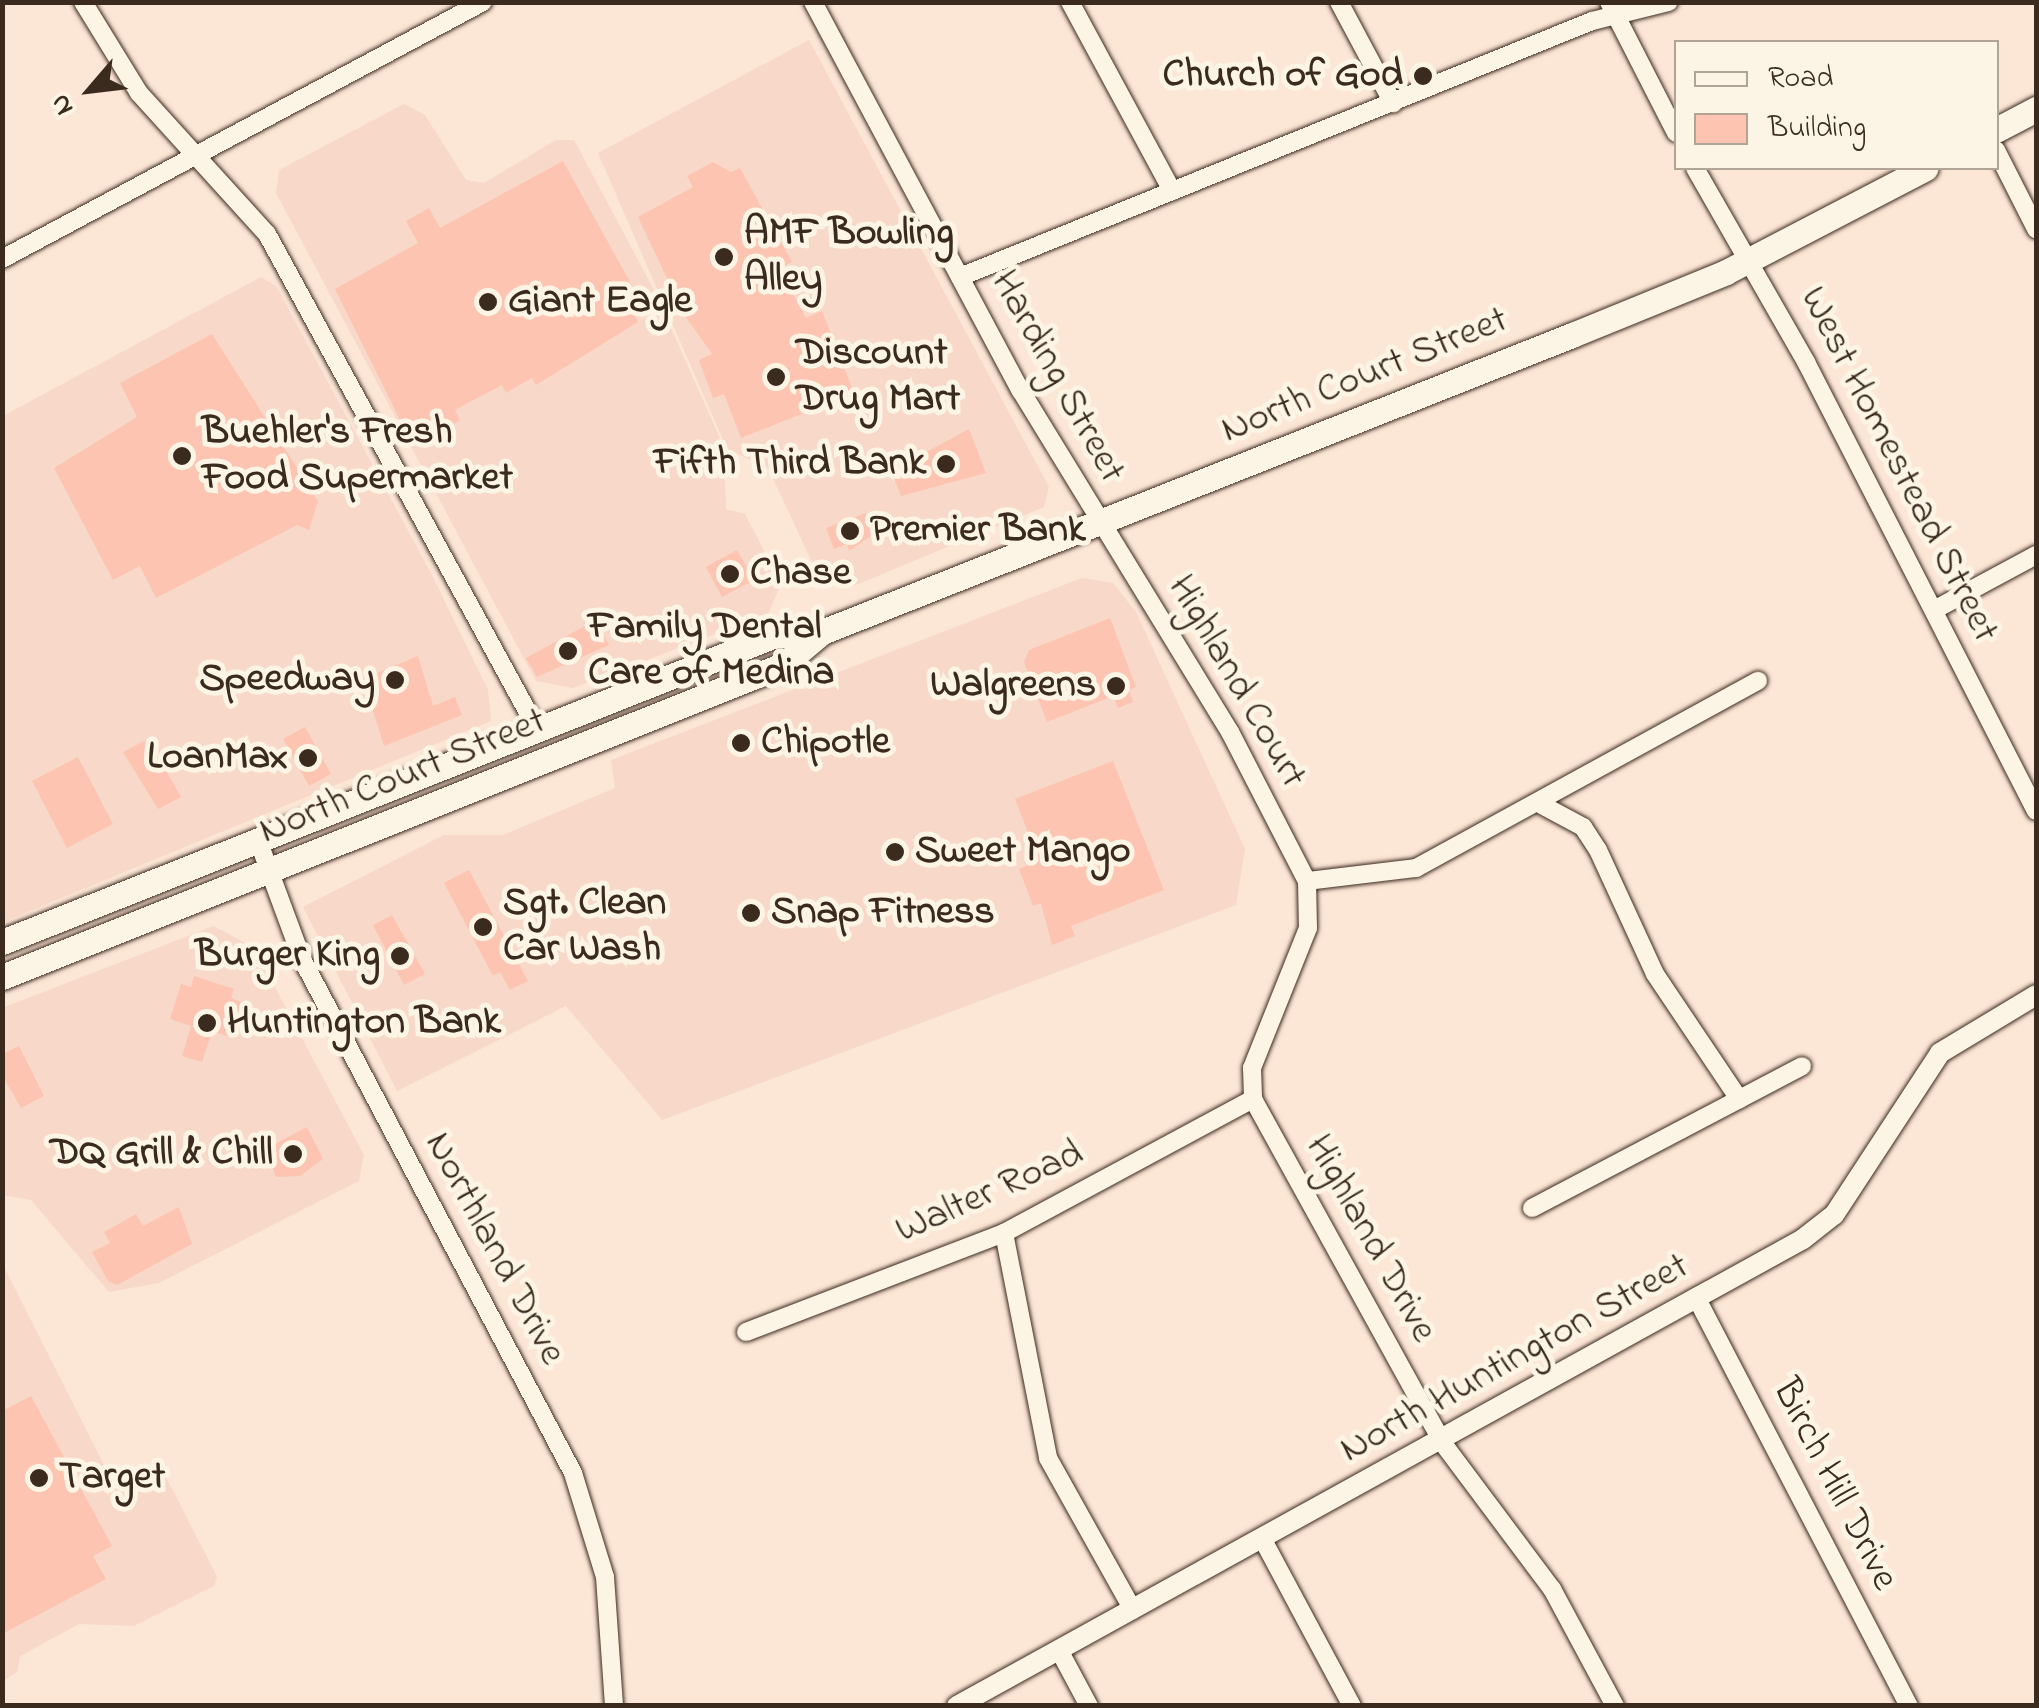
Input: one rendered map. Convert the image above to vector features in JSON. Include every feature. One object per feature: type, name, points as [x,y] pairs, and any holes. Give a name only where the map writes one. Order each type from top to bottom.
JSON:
[{"type":"main road","points":[[1999,128],[2036,109]]},
{"type":"main road","name":"North Court Street","points":[[2,942],[774,636],[822,632],[1748,262],[1922,170]]},
{"type":"main road","name":"North Court Street","points":[[2,977],[783,665],[822,632]]},
{"type":"street","points":[[84,2],[139,93],[267,234],[298,284],[537,729]]},
{"type":"street","points":[[2,260],[483,2]]},
{"type":"street","name":"Harding Street","points":[[813,2],[960,277],[1098,522]]},
{"type":"street","points":[[1070,2],[1172,190]]},
{"type":"street","points":[[1339,2],[1392,103]]},
{"type":"street","points":[[960,277],[1613,10],[1670,2]]},
{"type":"street","points":[[1613,10],[1674,129]]},
{"type":"street","points":[[1999,156],[2036,229]]},
{"type":"street","name":"West Homestead Street","points":[[1695,170],[1934,610],[2036,811]]},
{"type":"street","name":"Highland Court","points":[[1098,522],[1230,732],[1307,881]]},
{"type":"street","points":[[1934,610],[2036,555]]},
{"type":"street","points":[[1254,1099],[1252,1068],[1312,914],[1307,881],[1416,868],[1542,805],[1569,778],[1758,681]]},
{"type":"street","points":[[1542,805],[1582,827],[1598,850],[1655,974],[1740,1098]]},
{"type":"street","name":"Northland Drive","points":[[258,840],[310,975],[573,1473],[605,1577],[614,1706]]},
{"type":"street","name":"North Huntington Street","points":[[958,1706],[1442,1442],[1834,1215],[1940,1054],[2036,995]]},
{"type":"street","points":[[1532,1208],[1802,1066]]},
{"type":"street","name":"Walter Road","points":[[746,1332],[1004,1232],[1254,1099]]},
{"type":"street","name":"Highland Drive","points":[[1254,1099],[1442,1442],[1552,1589],[1616,1706]]},
{"type":"street","points":[[1004,1232],[1048,1458],[1132,1610]]},
{"type":"street","name":"Birch Hill Drive","points":[[1696,1296],[1908,1706]]},
{"type":"street","points":[[1263,1540],[1352,1706]]},
{"type":"street","points":[[1059,1650],[1088,1706]]},
{"type":"shaded area","points":[[809,40],[1049,487],[1044,507],[851,587],[821,581],[768,468],[727,449],[598,153]]},
{"type":"shaded area","points":[[404,104],[425,115],[466,180],[484,183],[556,140],[574,140],[654,290],[723,445],[726,509],[745,514],[781,584],[768,614],[573,688],[536,681],[276,193],[279,170]]},
{"type":"shaded area","points":[[261,277],[276,286],[431,573],[488,690],[491,721],[3,922],[3,416]]},
{"type":"shaded area","points":[[1082,578],[1113,583],[1136,612],[1245,849],[1236,905],[662,1120],[566,1006],[397,1091],[303,907],[444,835],[503,835],[615,788],[611,760]]},
{"type":"shaded area","points":[[214,926],[254,948],[364,1155],[359,1181],[159,1283],[109,1292],[31,1200],[3,1195],[2,1008]]},
{"type":"shaded area","points":[[2,1263],[104,1465],[164,1473],[217,1577],[214,1586],[134,1626],[79,1624],[20,1656],[17,1672],[3,1681]]},
{"type":"building","name":"Giant Eagle","points":[[563,161],[645,309],[634,315],[638,322],[536,385],[532,378],[506,393],[502,385],[455,410],[460,420],[448,427],[442,417],[408,436],[335,289],[418,243],[406,221],[429,208],[440,228]]},
{"type":"building","points":[[713,162],[731,172],[740,168],[792,262],[779,268],[806,318],[822,311],[854,393],[741,438],[724,394],[713,398],[699,360],[712,354],[685,316],[638,217],[693,187],[687,176]]},
{"type":"building","name":"Buehler's Fresh Food Supermarket","points":[[212,334],[318,501],[309,530],[297,525],[156,598],[140,566],[113,580],[54,468],[137,417],[120,383]]},
{"type":"building","name":"Fifth Third Bank","points":[[969,429],[986,473],[901,496],[891,471]]},
{"type":"building","name":"Premier Bank","points":[[866,513],[874,534],[849,551],[847,544],[834,549],[826,528]]},
{"type":"building","name":"Chase","points":[[737,550],[754,580],[722,597],[706,567]]},
{"type":"building","name":"Walgreens","points":[[1110,618],[1136,687],[1129,690],[1133,702],[1118,708],[1113,696],[1047,722],[1024,662],[1029,650]]},
{"type":"building","name":"Family Dental Care of Medina","points":[[596,620],[609,645],[537,677],[526,658]]},
{"type":"building","points":[[418,656],[433,706],[455,697],[462,715],[384,746],[363,679]]},
{"type":"building","name":"LoanMax","points":[[305,727],[331,774],[309,786],[283,739]]},
{"type":"building","points":[[148,739],[181,797],[158,809],[123,752]]},
{"type":"building","points":[[78,757],[113,824],[67,848],[32,781]]},
{"type":"building","points":[[1113,761],[1164,890],[1071,926],[1075,936],[1052,945],[1041,903],[1033,906],[1019,869],[1039,861],[1015,799]]},
{"type":"building","name":"Sgt. Clean Car Wash","points":[[469,870],[528,981],[510,990],[500,972],[493,976],[444,883]]},
{"type":"building","name":"Burger King","points":[[392,915],[425,974],[404,985],[373,925]]},
{"type":"building","name":"Huntington Bank","points":[[194,976],[234,989],[231,998],[241,1002],[230,1037],[212,1031],[202,1062],[182,1056],[191,1026],[170,1019],[181,984],[191,987]]},
{"type":"building","points":[[19,1046],[44,1096],[21,1108],[2,1075],[2,1054]]},
{"type":"building","name":"DQ Grill & Chill","points":[[307,1127],[323,1159],[300,1176],[276,1177],[266,1149]]},
{"type":"building","points":[[179,1207],[192,1244],[117,1285],[108,1281],[92,1252],[110,1243],[104,1232],[136,1214],[143,1226]]},
{"type":"building","name":"Target","points":[[31,1396],[112,1546],[93,1556],[106,1579],[2,1634],[2,1411]]},
{"type":"place","name":"Church of God","points":[[1423,76]]},
{"type":"place","name":"AMF Bowling Alley","points":[[724,257]]},
{"type":"place","name":"Giant Eagle","points":[[488,302]]},
{"type":"place","name":"Discount Drug Mart","points":[[776,377]]},
{"type":"place","name":"Buehler's Fresh Food Supermarket","points":[[182,456]]},
{"type":"place","name":"Fifth Third Bank","points":[[946,464]]},
{"type":"place","name":"Premier Bank","points":[[850,531]]},
{"type":"place","name":"Chase","points":[[730,574]]},
{"type":"place","name":"Family Dental Care of Medina","points":[[568,651]]},
{"type":"place","name":"Speedway","points":[[395,680]]},
{"type":"place","name":"Walgreens","points":[[1116,686]]},
{"type":"place","name":"Chipotle","points":[[741,743]]},
{"type":"place","name":"LoanMax","points":[[308,758]]},
{"type":"place","name":"Sweet Mango","points":[[895,852]]},
{"type":"place","name":"Snap Fitness","points":[[751,913]]},
{"type":"place","name":"Sgt. Clean Car Wash","points":[[483,927]]},
{"type":"place","name":"Burger King","points":[[400,956]]},
{"type":"place","name":"Huntington Bank","points":[[207,1023]]},
{"type":"place","name":"DQ Grill & Chill","points":[[293,1154]]},
{"type":"place","name":"Target","points":[[39,1478]]}]
